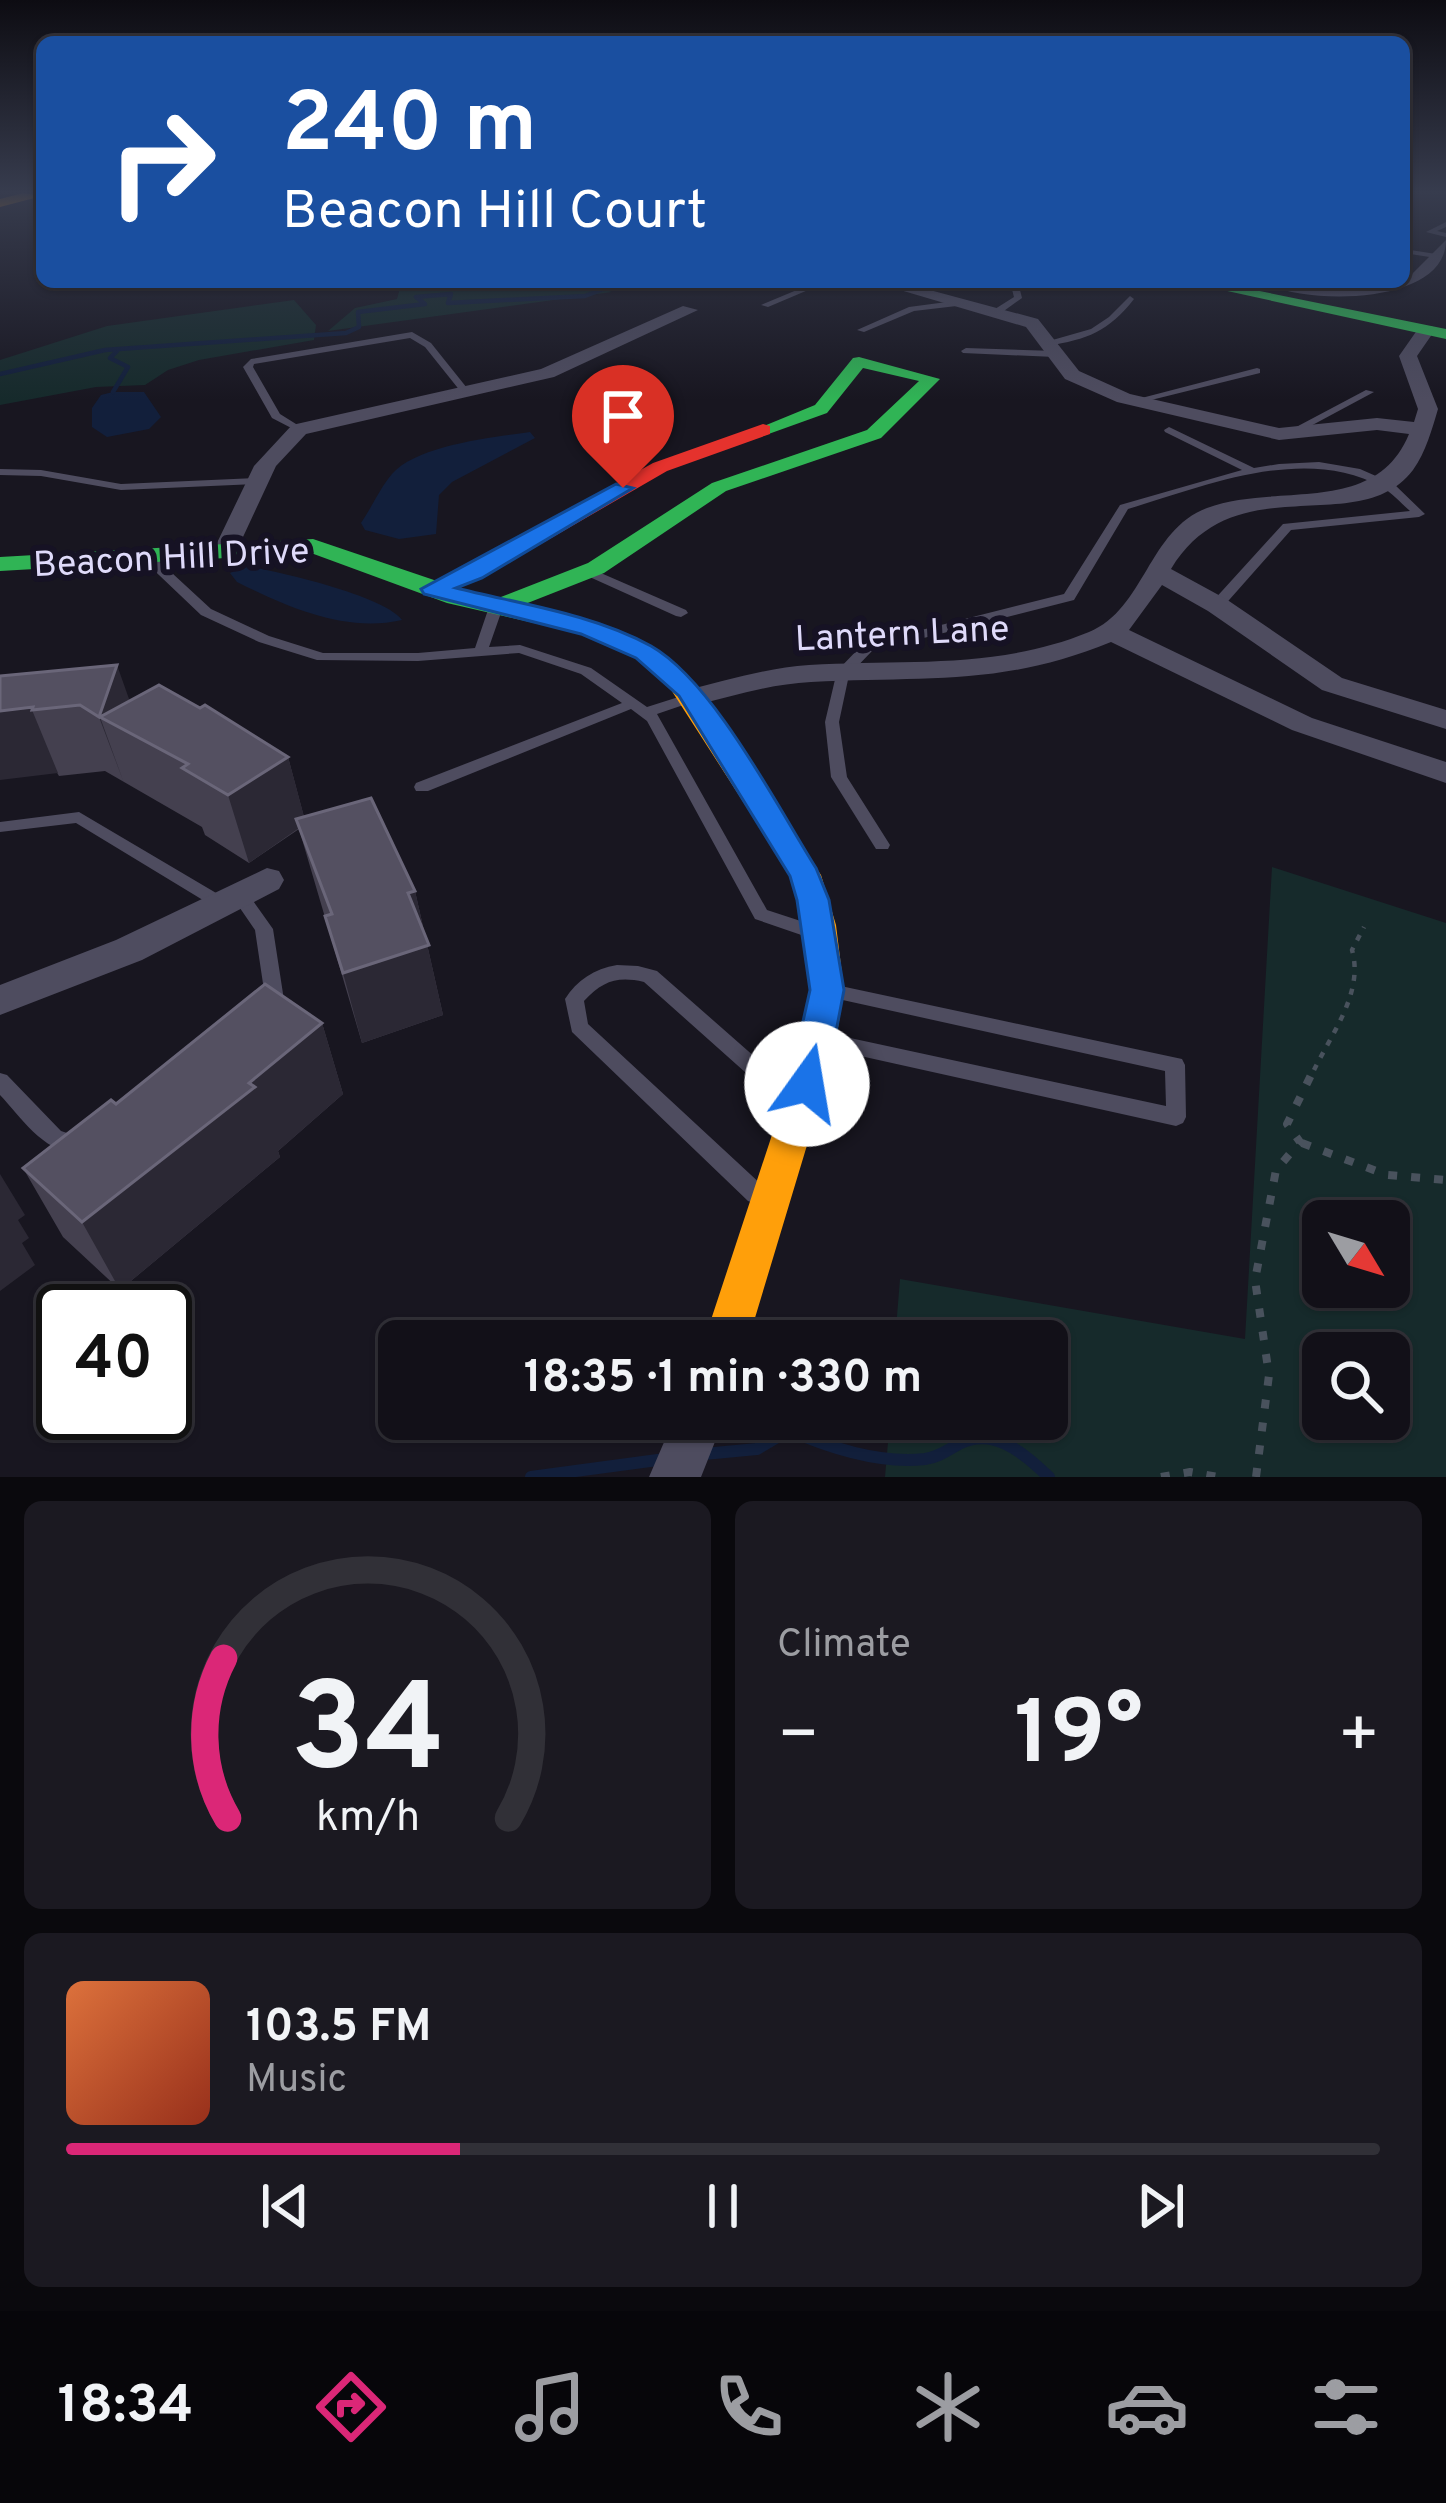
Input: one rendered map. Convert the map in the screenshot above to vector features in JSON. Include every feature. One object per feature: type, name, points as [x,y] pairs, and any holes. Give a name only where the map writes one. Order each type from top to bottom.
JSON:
[{"type":"street","points":[[1410,280],[1435,262]]},
{"type":"street","points":[[914,288],[1032,323],[1072,375],[1093,388],[1135,401],[1288,434],[1377,424],[1422,429]]},
{"type":"street","points":[[1221,288],[1436,332]]},
{"type":"street","points":[[227,548],[258,481],[282,442],[299,430],[564,368],[689,310]]},
{"type":"street","points":[[1381,482],[1402,470],[1422,429],[1428,409],[1408,356],[1436,332]]},
{"type":"street","points":[[432,589],[474,573],[660,467],[820,410],[860,362],[931,379],[874,434],[718,487],[587,571],[496,608]]},
{"type":"street","name":"Lantern Lane","points":[[692,697],[774,678],[908,676],[1004,669],[1042,661],[1112,632],[1137,607],[1189,527],[1213,513],[1252,503],[1354,491],[1381,482]]},
{"type":"street","name":"Beacon Hill Drive","points":[[0,564],[314,546],[432,589],[590,629],[645,652],[666,667],[692,697],[806,875],[821,935],[827,990],[800,1109],[733,1320]]},
{"type":"street","points":[[1156,572],[1217,605],[1332,684],[1446,720]]},
{"type":"street","points":[[1112,632],[1302,724],[1446,773]]},
{"type":"street","points":[[0,1000],[129,950],[243,893]]},
{"type":"street","points":[[674,1477],[690,1440]]},
{"type":"lane","points":[[765,305],[808,288]]},
{"type":"lane","points":[[998,311],[1018,298],[1016,288]]},
{"type":"lane","points":[[966,351],[1051,349],[1109,326],[1130,299]]},
{"type":"lane","points":[[861,330],[912,309],[962,303]]},
{"type":"lane","points":[[299,430],[276,416],[248,367],[251,362],[412,335],[428,345],[464,390]]},
{"type":"lane","points":[[1135,401],[1258,371]]},
{"type":"lane","points":[[1288,434],[1370,392]]},
{"type":"lane","points":[[1169,430],[1252,471]]},
{"type":"lane","points":[[882,845],[839,777],[832,722],[842,674],[867,649],[1069,598],[1124,506],[1279,464],[1323,465],[1381,482],[1406,496],[1419,514],[1287,527],[1217,605]]},
{"type":"lane","points":[[0,472],[41,473],[121,487],[258,481]]},
{"type":"lane","points":[[143,553],[206,612],[264,639],[322,657],[418,657],[520,649],[586,671],[653,718],[761,914],[821,935]]},
{"type":"lane","points":[[587,571],[681,613]]},
{"type":"lane","points":[[482,649],[496,608]]},
{"type":"lane","points":[[422,787],[637,709],[692,697]]},
{"type":"lane","points":[[0,827],[79,817],[243,893],[264,928],[275,1000],[256,1015]]},
{"type":"lane","points":[[770,1207],[579,1027],[574,999],[592,978],[621,968],[650,976],[800,1109]]},
{"type":"lane","points":[[818,1039],[1176,1117],[1175,1065],[827,990]]},
{"type":"lane","points":[[0,1081],[54,1138],[92,1148]]},
{"type":"path","points":[[1364,927],[1352,950],[1357,968],[1354,989],[1287,1124],[1300,1142],[1387,1174],[1446,1180]]},
{"type":"path","points":[[1256,1477],[1270,1376],[1255,1280],[1276,1170],[1300,1142]]},
{"type":"path","points":[[1161,1477],[1190,1472],[1218,1477]]},
{"type":"green space","points":[[400,288],[598,288],[612,292],[328,331],[355,308],[397,299]]},
{"type":"green space","points":[[294,300],[316,325],[314,340],[199,360],[168,370],[145,385],[96,387],[0,405],[0,360],[107,326]]},
{"type":"green space","points":[[1272,867],[1446,923],[1446,1477],[885,1477],[888,1440],[1068,1440],[1068,1320],[897,1320],[900,1279],[1245,1339]]},
{"type":"water","points":[[144,392],[161,417],[149,429],[107,437],[92,427],[92,408],[101,395]]},
{"type":"water","points":[[530,432],[535,438],[452,482],[439,495],[436,534],[399,539],[365,530],[361,523],[388,479],[404,464],[457,444]]},
{"type":"water","points":[[245,566],[353,594],[402,620],[359,623],[296,608],[237,582],[230,573]]},
{"type":"building","points":[[117,665],[99,717],[80,705],[0,711],[0,676]]},
{"type":"building","points":[[159,685],[200,708],[205,705],[288,757],[228,795],[182,768],[188,764],[100,717]]},
{"type":"building","points":[[371,798],[415,891],[408,893],[429,945],[343,973],[325,916],[332,914],[296,819]]},
{"type":"building","points":[[265,984],[322,1023],[249,1083],[255,1087],[82,1222],[23,1168],[111,1100],[116,1104]]},
{"type":"waterway","points":[[0,374],[105,350],[346,333],[359,327],[358,312],[425,304],[416,297],[451,294],[448,303],[585,296],[606,288]]},
{"type":"waterway","points":[[113,392],[128,367],[110,358],[117,351]]},
{"type":"waterway","points":[[704,1454],[757,1449],[789,1430],[856,1453],[908,1460],[930,1458],[985,1438],[1008,1445],[1049,1477]]},
{"type":"waterway","points":[[531,1477],[665,1459]]},
{"type":"traffic: fast","points":[[1222,288],[1446,334]]},
{"type":"traffic: fast","points":[[496,607],[596,568],[719,487],[874,434],[931,379],[859,362],[821,409],[763,430]]},
{"type":"traffic: fast","points":[[0,564],[313,546],[455,598],[590,629],[645,652],[679,682]]},
{"type":"traffic: slow","points":[[679,682],[806,875],[820,925],[827,990],[815,1059],[733,1320]]},
{"type":"traffic: jam","points":[[432,589],[474,573],[660,467],[763,430]]},
{"type":"route","points":[[623,488],[474,573],[432,589],[590,629],[645,652],[689,691],[806,875],[820,925],[827,990],[807,1084]]}]
